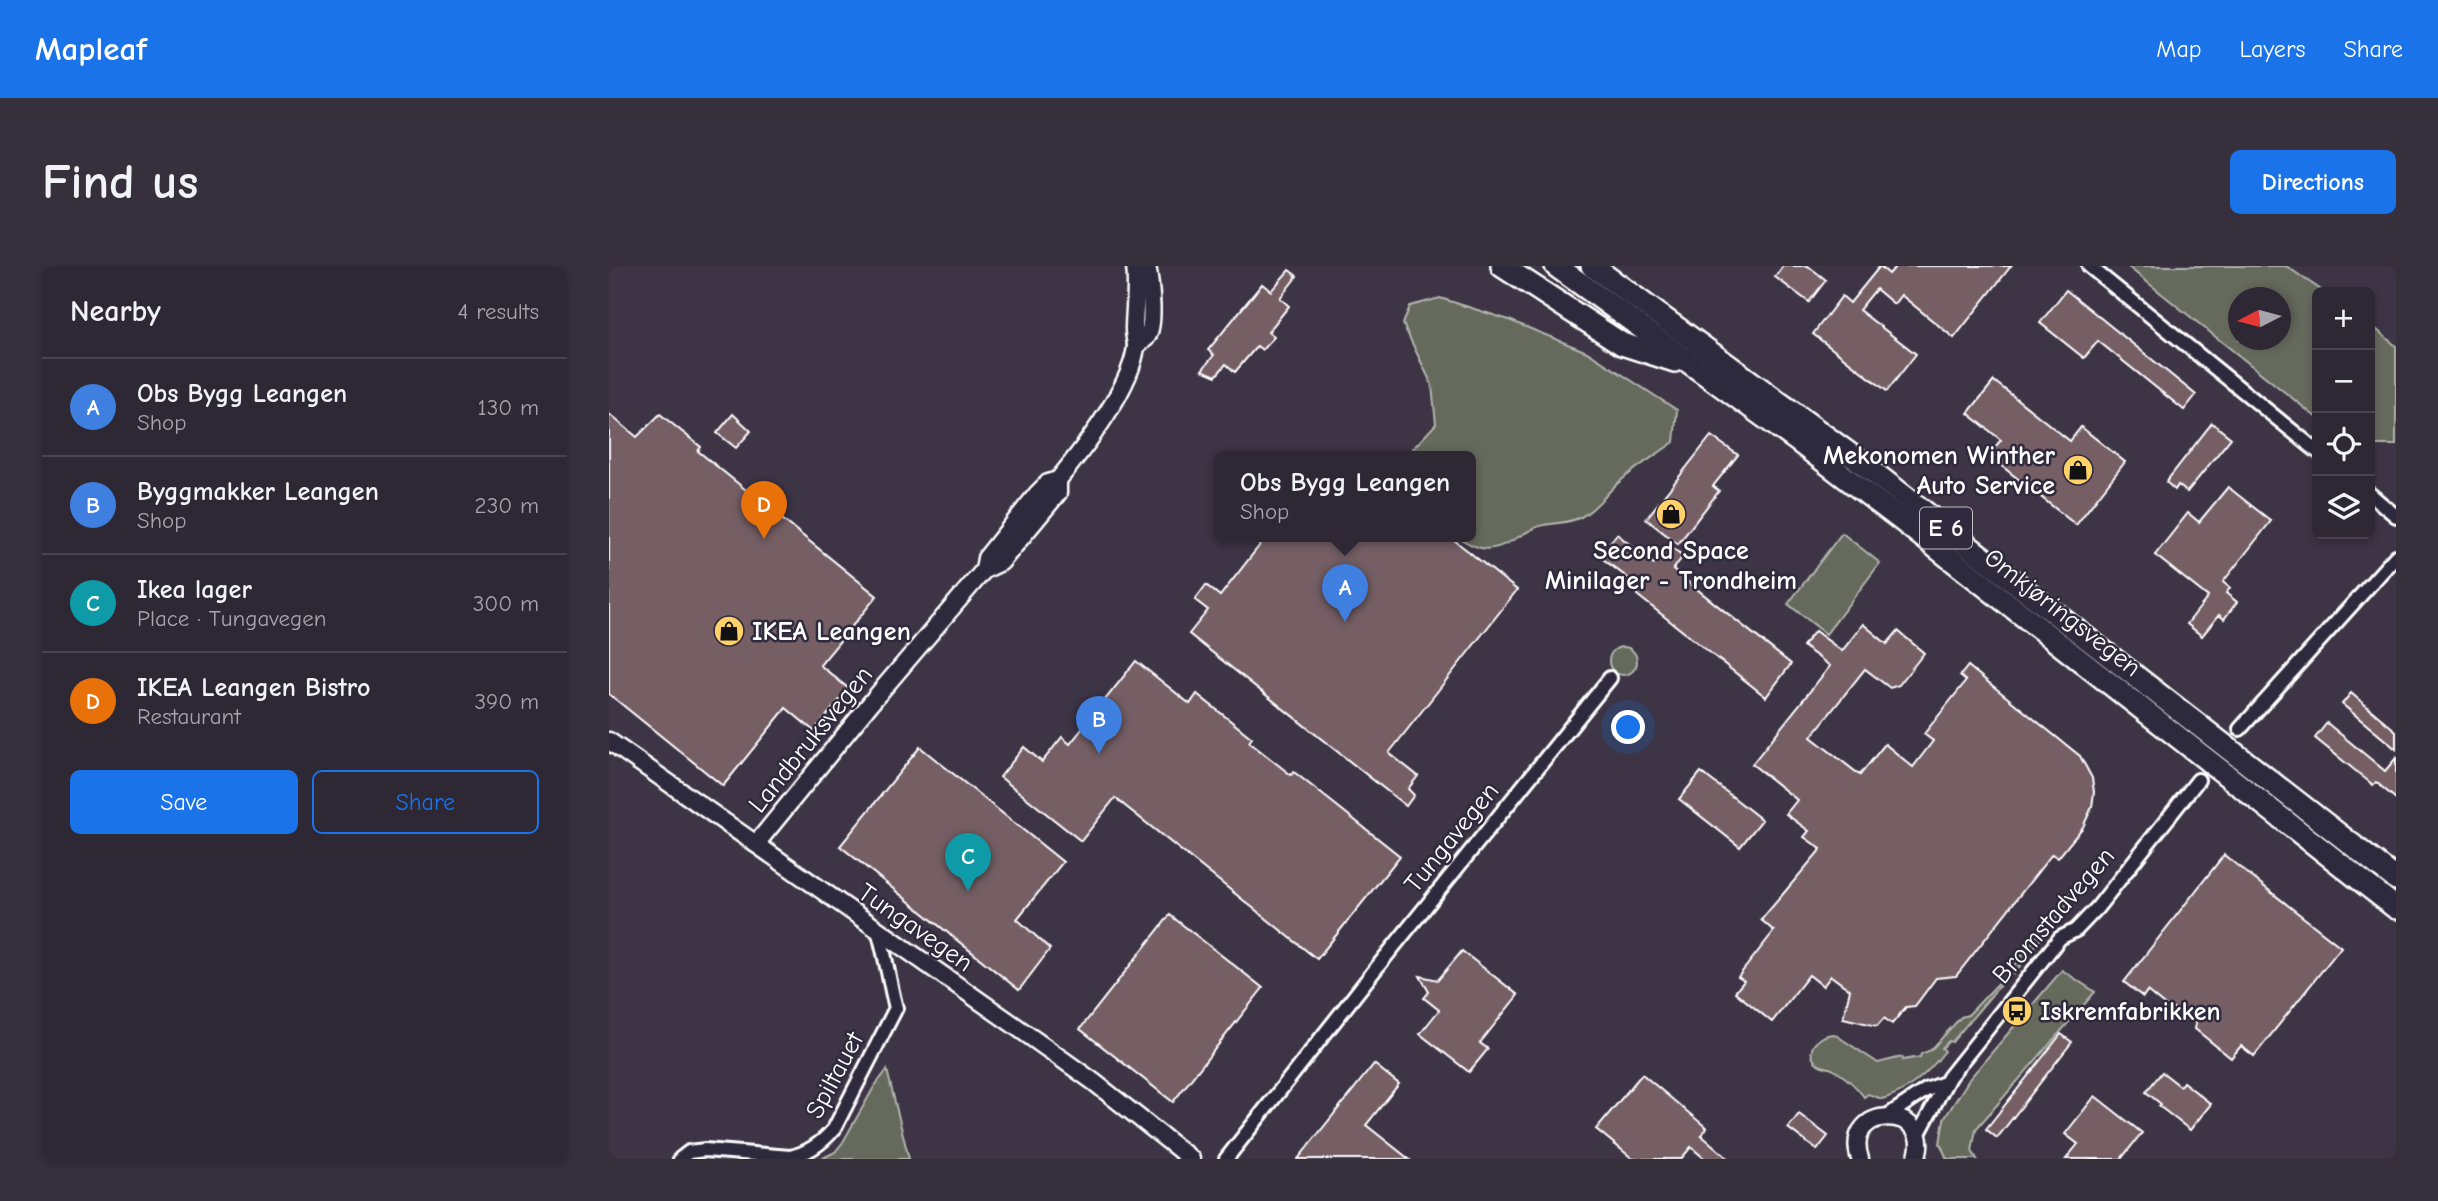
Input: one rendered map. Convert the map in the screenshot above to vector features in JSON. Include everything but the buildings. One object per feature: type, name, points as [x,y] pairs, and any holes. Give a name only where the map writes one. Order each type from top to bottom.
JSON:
[{"type":"highway","name":"E 6","points":[[1502,266],[1622,344],[1697,368]]},
{"type":"highway","name":"Omkjøringsvegen","points":[[1556,266],[1900,519],[2396,908]]},
{"type":"highway","name":"Omkjøringsvegen","points":[[1592,266],[1855,458],[2396,879]]},
{"type":"street","name":"Landbruksvegen","points":[[756,844],[984,570],[986,558],[1037,494],[1048,483],[1058,480],[1102,422],[1129,368],[1136,345],[1135,266]]},
{"type":"street","name":"Landbruksvegen","points":[[1136,345],[1147,338],[1149,330],[1151,298],[1147,266]]},
{"type":"street","points":[[2089,266],[2312,447]]},
{"type":"street","points":[[2375,498],[2396,516]]},
{"type":"street","points":[[2240,729],[2396,556]]},
{"type":"street","name":"Tungavegen","points":[[1226,1159],[1610,678]]},
{"type":"street","name":"Tungavegen","points":[[609,741],[1094,1082],[1191,1159]]},
{"type":"street","name":"Bromstadvegen","points":[[1920,1150],[1945,1083],[2060,938],[2076,930],[2097,908],[2198,780]]},
{"type":"street","name":"Spiltauet","points":[[680,1159],[697,1150],[790,1157],[812,1149],[824,1141],[834,1129],[896,1008],[878,930]]},
{"type":"street","name":"Bromstadvegen","points":[[1887,1116],[1926,1090],[1945,1083]]},
{"type":"street","points":[[1858,1157],[1862,1130],[1877,1118],[1887,1116],[1906,1122],[1920,1150]]},
{"type":"green space","points":[[2127,266],[2286,266],[2317,287],[2312,287],[2312,414],[2232,350],[2291,350],[2291,287],[2228,287],[2228,347]]},
{"type":"green space","points":[[1440,298],[1509,320],[1587,352],[1677,410],[1674,442],[1637,467],[1581,517],[1538,527],[1499,547],[1475,547],[1467,543],[1476,542],[1476,451],[1411,451],[1436,424],[1432,385],[1403,324],[1410,306]]},
{"type":"green space","points":[[2375,328],[2396,346],[2396,445],[2375,445]]},
{"type":"green space","points":[[1842,533],[1880,563],[1826,634],[1788,604]]},
{"type":"green space","points":[[1623,647],[1633,651],[1637,661],[1633,671],[1623,675],[1613,671],[1609,661],[1613,651]]},
{"type":"green space","points":[[2077,884],[2080,887],[2014,974],[2011,972],[1952,1042],[1949,1041],[1942,1048],[1945,1051],[1932,1066],[1909,1086],[1882,1099],[1868,1094],[1864,1097],[1843,1076],[1813,1059],[1814,1044],[1823,1037],[1834,1034],[1878,1063],[1902,1057],[1903,1060],[1920,1057],[1931,1050],[1961,1017],[1968,1015],[2010,971]]},
{"type":"green space","points":[[2062,970],[2095,992],[1976,1129],[1972,1151],[1977,1159],[1947,1159],[1940,1143],[1944,1119],[1970,1078]]},
{"type":"green space","points":[[887,1070],[909,1159],[821,1159],[835,1152],[843,1142],[874,1087]]},
{"type":"tunnel","points":[[2198,780],[2240,729]]},
{"type":"place","name":"Mekonomen Winther Auto Service","points":[[2078,470]]},
{"type":"place","name":"Second Space Minilager - Trondheim","points":[[1671,514]]},
{"type":"place","name":"IKEA Leangen Bistro","points":[[764,539]]},
{"type":"place","name":"Obs Bygg Leangen","points":[[1345,622]]},
{"type":"place","name":"IKEA Leangen","points":[[729,631]]},
{"type":"place","name":"Byggmakker Leangen","points":[[1099,754]]},
{"type":"place","name":"Ikea lager","points":[[968,891]]},
{"type":"place","name":"Iskremfabrikken","points":[[2017,1011]]}]
